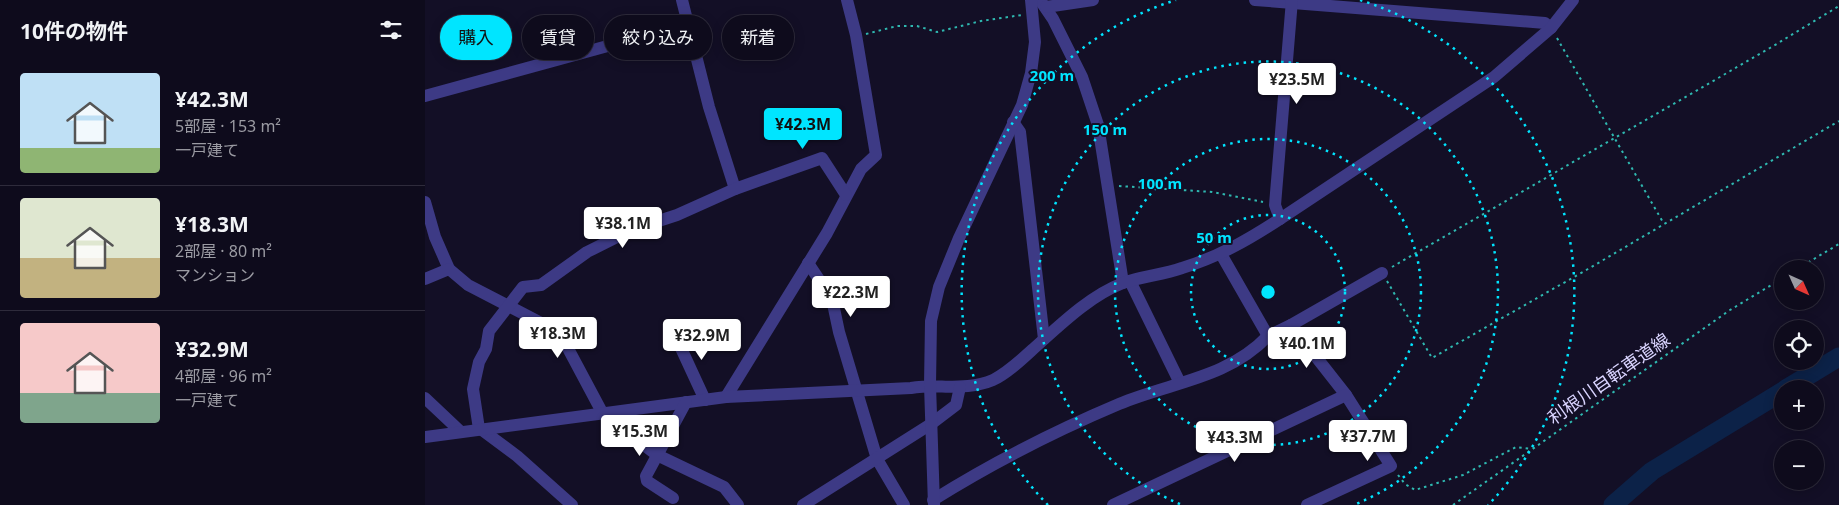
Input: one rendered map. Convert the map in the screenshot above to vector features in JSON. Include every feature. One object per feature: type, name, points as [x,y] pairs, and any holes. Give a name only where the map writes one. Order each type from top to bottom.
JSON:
[{"type":"street","points":[[684,0],[686,15]]},
{"type":"street","points":[[726,397],[827,233],[861,168],[876,154],[856,35],[847,0]]},
{"type":"street","points":[[934,503],[930,385],[931,321],[939,287],[959,238],[1013,122],[1031,73],[1035,42],[1031,0]]},
{"type":"street","points":[[1093,0],[1043,4],[1082,77],[1098,125],[1127,282],[1180,383]]},
{"type":"street","points":[[1255,0],[1545,23],[1551,28]]},
{"type":"street","points":[[425,437],[726,397],[856,391],[930,385],[960,387],[992,380],[1014,366],[1097,296],[1127,282],[1181,269],[1246,242],[1493,77],[1551,28],[1573,0]]},
{"type":"street","points":[[1279,219],[1275,205],[1292,2]]},
{"type":"street","points":[[425,96],[604,47]]},
{"type":"street","points":[[697,60],[735,189]]},
{"type":"street","points":[[1013,122],[1021,132],[1044,339]]},
{"type":"street","points":[[572,505],[517,456],[481,430],[473,390],[479,362],[486,349],[489,331],[523,287],[541,285],[587,252],[631,230],[677,215],[735,189],[822,158],[846,195]]},
{"type":"street","points":[[425,202],[435,237],[449,269],[468,285],[507,307],[547,326],[563,339],[603,414],[657,455],[724,487],[738,505]]},
{"type":"street","points":[[1221,254],[1268,336]]},
{"type":"street","points":[[808,263],[832,299],[856,391],[877,459],[904,505]]},
{"type":"street","points":[[425,278],[449,269]]},
{"type":"street","points":[[934,503],[1003,459],[1087,419],[1120,404],[1180,383],[1195,380],[1244,358],[1268,336],[1291,325],[1382,272]]},
{"type":"street","points":[[1291,325],[1346,395],[1391,466],[1307,505]]},
{"type":"street","points":[[673,333],[705,400]]},
{"type":"street","points":[[803,505],[931,424],[956,405],[960,387]]},
{"type":"street","points":[[1113,505],[1346,395]]},
{"type":"street","points":[[425,398],[461,432]]},
{"type":"street","points":[[673,498],[647,481],[646,476],[686,402]]},
{"type":"path","points":[[1839,6],[1770,48],[1382,272],[1432,358],[1839,121]]},
{"type":"path","points":[[856,35],[897,26],[917,26],[937,32],[981,21],[1033,14]]},
{"type":"path","points":[[1551,28],[1613,139],[1664,224]]},
{"type":"path","points":[[1108,186],[1212,192],[1275,205]]},
{"type":"path","points":[[1812,260],[1839,244]]},
{"type":"path","name":"利根川自転車道線","points":[[1453,505],[1730,310],[1774,283]]},
{"type":"path","points":[[1391,466],[1405,484],[1415,490],[1463,475],[1516,447],[1532,449]]},
{"type":"waterway","points":[[1801,380],[1839,357]]},
{"type":"waterway","points":[[1613,505],[1652,471],[1774,396]]}]
